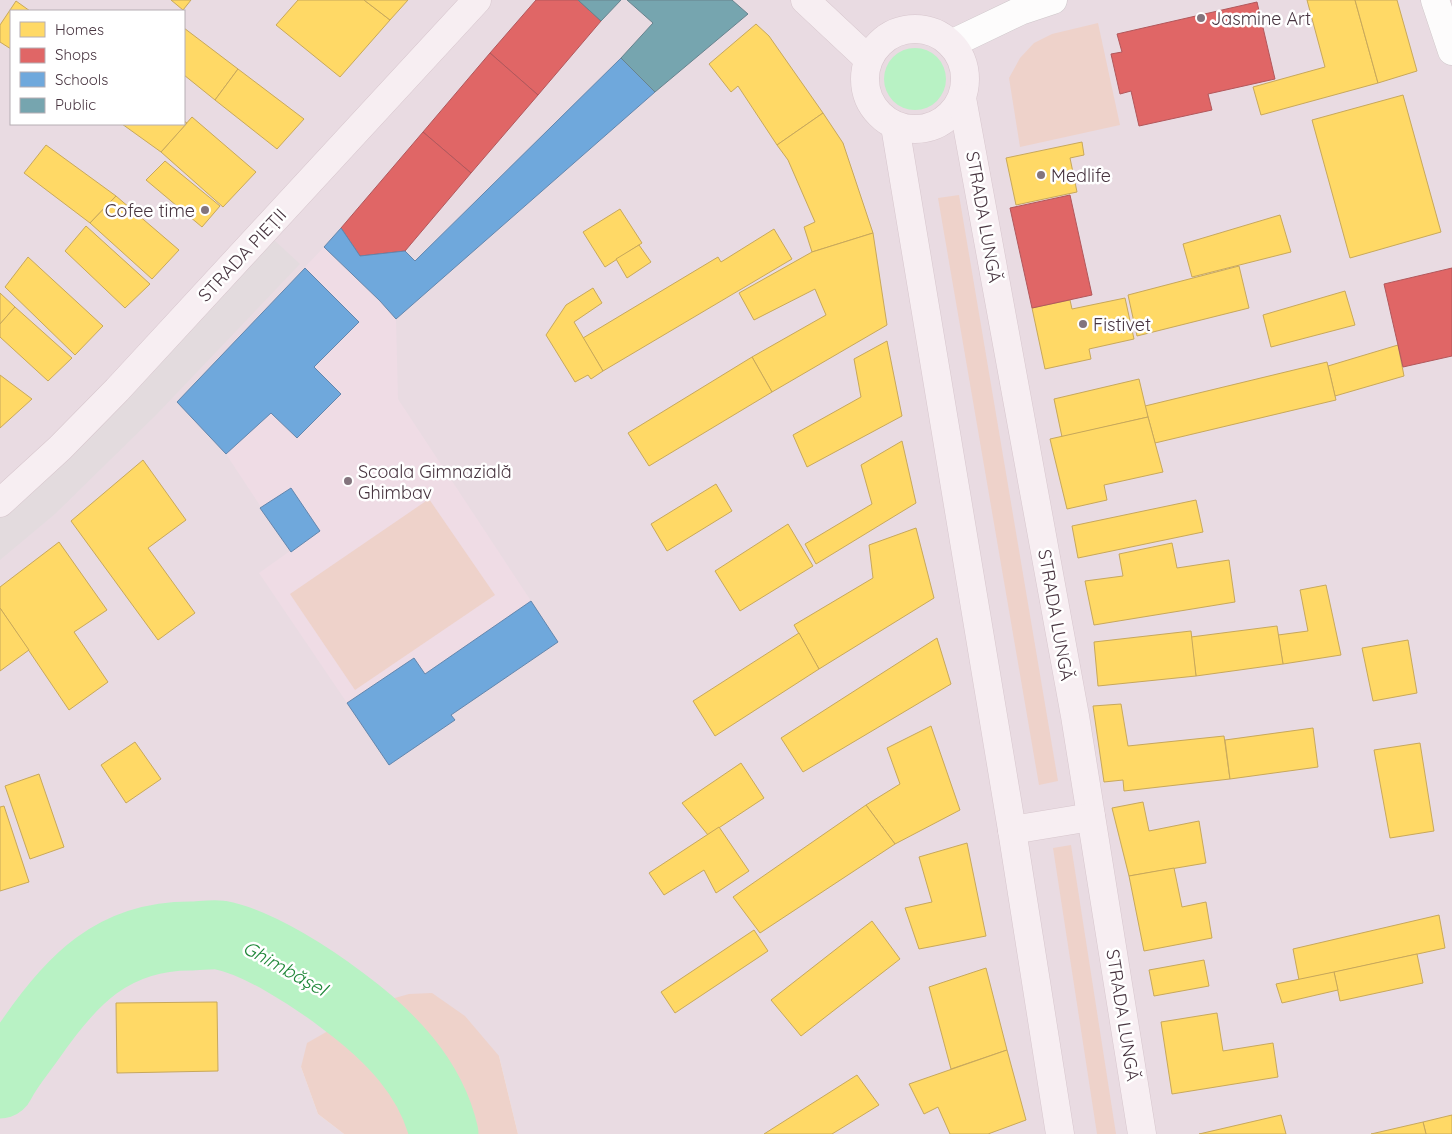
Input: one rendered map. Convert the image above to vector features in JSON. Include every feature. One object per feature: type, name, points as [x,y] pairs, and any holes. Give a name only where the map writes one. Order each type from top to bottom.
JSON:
[{"type":"street","name":"STRADA PIEȚII","points":[[0,503],[60,448],[117,390],[477,0]]},
{"type":"street","points":[[805,0],[868,59]]},
{"type":"street","points":[[951,44],[1012,14],[1053,0]]},
{"type":"street","points":[[1435,0],[1452,51]]},
{"type":"street","points":[[906,29],[922,29],[938,34],[951,44],[960,56],[965,69],[965,84],[962,98],[954,112],[942,123],[927,129],[911,130],[895,126],[882,118],[871,106],[865,83],[868,59],[884,40],[906,29]]},
{"type":"street","name":"STRADA LUNGĂ","points":[[962,98],[1092,817],[1142,1134]]},
{"type":"street","points":[[895,126],[1012,830],[1060,1134]]},
{"type":"street","points":[[1012,830],[1092,817]]},
{"type":"shaded area","points":[[0,0],[1452,0],[1452,1134],[518,1134],[499,1056],[301,1067],[318,1114],[344,1134],[0,1134]]},
{"type":"shaded area","points":[[1098,23],[1120,125],[1020,147],[1009,78],[1020,58],[1034,43],[1052,34]]},
{"type":"shaded area","points":[[915,48],[927,51],[937,57],[943,67],[946,79],[943,91],[937,101],[927,107],[915,110],[903,107],[893,101],[887,91],[884,79],[887,67],[893,57],[903,51]]},
{"type":"shaded area","points":[[959,195],[1058,781],[1039,785],[938,198]]},
{"type":"shaded area","points":[[273,239],[300,264],[156,415],[55,514],[0,560],[0,515]]},
{"type":"shaded area","name":"Scoala Gimnazială Ghimbav","points":[[324,247],[396,319],[398,399],[558,642],[451,714],[455,720],[389,765],[259,573],[290,551],[226,454],[177,402]]},
{"type":"shaded area","points":[[429,499],[495,595],[355,690],[290,594]]},
{"type":"shaded area","points":[[1071,845],[1116,1134],[1097,1134],[1053,848]]},
{"type":"shaded area","points":[[432,993],[465,1016],[499,1056],[518,1134],[344,1134],[318,1114],[301,1067],[307,1043],[377,1003],[409,994]]},
{"type":"building: Homes","points":[[171,0],[191,0],[183,10]]},
{"type":"building: Homes","points":[[298,0],[364,0],[390,20],[340,77],[276,25]]},
{"type":"building: Homes","points":[[364,0],[408,0],[390,20]]},
{"type":"building: Homes","points":[[1307,0],[1355,0],[1378,83],[1261,115],[1253,87],[1325,67]]},
{"type":"building: Homes","points":[[1355,0],[1397,0],[1417,71],[1378,83]]},
{"type":"building: Homes","points":[[16,1],[29,10],[10,10]]},
{"type":"building: Homes","points":[[10,10],[10,48],[0,42],[0,25]]},
{"type":"building: Homes","points":[[756,24],[769,36],[823,113],[777,145],[738,86],[731,92],[709,64]]},
{"type":"building: Homes","points":[[185,29],[238,69],[215,100],[185,76]]},
{"type":"building: Homes","points":[[238,69],[304,119],[277,149],[215,100]]},
{"type":"building: Homes","points":[[1403,95],[1441,232],[1350,258],[1312,120]]},
{"type":"building: Homes","points":[[823,113],[843,143],[873,233],[812,252],[804,227],[815,222],[788,160],[777,145]]},
{"type":"building: Homes","points":[[192,117],[256,172],[223,207],[161,152]]},
{"type":"building: Homes","points":[[185,122],[187,123],[161,152],[123,125],[185,125]]},
{"type":"building: Homes","name":"Medlife","points":[[1082,142],[1084,155],[1070,158],[1077,192],[1016,205],[1006,158]]},
{"type":"building: Homes","points":[[46,145],[116,196],[90,223],[24,173]]},
{"type":"building: Homes","points":[[165,161],[220,206],[202,227],[146,180]]},
{"type":"building: Homes","points":[[116,196],[179,250],[152,279],[90,223]]},
{"type":"building: Homes","points":[[620,209],[642,243],[605,267],[583,232]]},
{"type":"building: Homes","points":[[1280,215],[1291,252],[1192,277],[1183,244]]},
{"type":"building: Homes","points":[[86,226],[150,284],[125,308],[65,251]]},
{"type":"building: Homes","points":[[774,229],[792,259],[603,371],[583,338],[718,257],[721,262]]},
{"type":"building: Homes","points":[[873,233],[887,325],[772,392],[752,357],[826,315],[815,289],[754,320],[739,293],[812,252]]},
{"type":"building: Homes","points":[[639,245],[651,262],[627,278],[616,259]]},
{"type":"building: Homes","points":[[28,257],[103,326],[75,355],[5,287]]},
{"type":"building: Homes","points":[[1239,266],[1249,308],[1137,336],[1128,295]]},
{"type":"building: Homes","points":[[593,288],[602,303],[574,322],[603,371],[591,379],[588,375],[575,382],[546,335],[566,305]]},
{"type":"building: Homes","points":[[1345,291],[1355,325],[1271,347],[1263,315]]},
{"type":"building: Homes","points":[[0,293],[15,307],[0,324]]},
{"type":"building: Homes","name":"Fistivet","points":[[1125,298],[1134,339],[1089,349],[1091,359],[1045,369],[1032,308],[1070,300],[1072,309]]},
{"type":"building: Homes","points":[[15,307],[72,358],[48,381],[0,337],[0,324]]},
{"type":"building: Homes","points":[[887,341],[902,416],[807,467],[793,435],[861,397],[854,359]]},
{"type":"building: Homes","points":[[1398,345],[1404,376],[1335,396],[1328,366]]},
{"type":"building: Homes","points":[[752,357],[772,392],[649,466],[628,433]]},
{"type":"building: Homes","points":[[1327,362],[1336,400],[1155,443],[1145,406]]},
{"type":"building: Homes","points":[[0,375],[32,399],[0,428]]},
{"type":"building: Homes","points":[[1139,379],[1148,417],[1062,437],[1054,399]]},
{"type":"building: Homes","points":[[1148,417],[1163,472],[1104,485],[1107,500],[1067,509],[1050,439]]},
{"type":"building: Homes","points":[[902,441],[916,503],[816,564],[805,544],[872,504],[861,465]]},
{"type":"building: Homes","points":[[143,460],[186,520],[148,548],[195,613],[158,640],[71,521]]},
{"type":"building: Homes","points":[[716,484],[732,511],[667,551],[651,524]]},
{"type":"building: Homes","points":[[1196,500],[1203,532],[1078,558],[1072,526]]},
{"type":"building: Homes","points":[[788,524],[813,566],[740,611],[715,571]]},
{"type":"building: Homes","points":[[916,528],[934,598],[819,669],[794,625],[873,578],[869,545]]},
{"type":"building: Homes","points":[[59,542],[107,610],[74,632],[108,682],[69,710],[0,608],[0,587]]},
{"type":"building: Homes","points":[[1172,543],[1177,568],[1229,560],[1235,602],[1094,625],[1085,581],[1123,576],[1119,554]]},
{"type":"building: Homes","points":[[1326,585],[1341,655],[1283,664],[1278,635],[1308,631],[1300,590]]},
{"type":"building: Homes","points":[[0,608],[29,650],[0,671]]},
{"type":"building: Homes","points":[[1277,626],[1283,664],[1196,676],[1191,637]]},
{"type":"building: Homes","points":[[1191,631],[1196,676],[1098,686],[1094,642]]},
{"type":"building: Homes","points":[[799,633],[819,669],[715,736],[693,701]]},
{"type":"building: Homes","points":[[937,638],[951,684],[803,772],[781,738]]},
{"type":"building: Homes","points":[[1408,640],[1417,693],[1373,701],[1362,648]]},
{"type":"building: Homes","points":[[1121,704],[1128,746],[1224,736],[1230,779],[1124,791],[1123,780],[1104,782],[1093,706]]},
{"type":"building: Homes","points":[[931,726],[960,810],[895,844],[866,805],[900,784],[887,748]]},
{"type":"building: Homes","points":[[1313,728],[1318,767],[1230,779],[1225,740]]},
{"type":"building: Homes","points":[[135,742],[161,779],[126,803],[101,765]]},
{"type":"building: Homes","points":[[1420,743],[1434,831],[1390,838],[1374,750]]},
{"type":"building: Homes","points":[[741,763],[764,798],[708,835],[682,803]]},
{"type":"building: Homes","points":[[39,774],[64,847],[30,859],[5,786]]},
{"type":"building: Homes","points":[[1143,802],[1149,831],[1199,821],[1206,863],[1129,876],[1112,808]]},
{"type":"building: Homes","points":[[866,805],[895,844],[760,933],[733,897]]},
{"type":"building: Homes","points":[[4,806],[29,882],[0,891],[0,807]]},
{"type":"building: Homes","points":[[719,827],[749,871],[716,893],[704,870],[664,895],[649,873]]},
{"type":"building: Homes","points":[[967,843],[986,936],[919,949],[905,908],[932,902],[919,857]]},
{"type":"building: Homes","points":[[1174,868],[1182,907],[1206,902],[1212,938],[1144,951],[1129,876]]},
{"type":"building: Homes","points":[[1439,915],[1445,948],[1299,980],[1293,949]]},
{"type":"building: Homes","points":[[872,921],[900,959],[801,1036],[771,1000]]},
{"type":"building: Homes","points":[[754,930],[768,951],[675,1013],[661,992]]},
{"type":"building: Homes","points":[[1417,954],[1423,983],[1340,1001],[1334,972]]},
{"type":"building: Homes","points":[[1204,960],[1209,986],[1154,996],[1149,970]]},
{"type":"building: Homes","points":[[986,968],[1007,1050],[951,1069],[929,987]]},
{"type":"building: Homes","points":[[1334,972],[1338,990],[1282,1003],[1276,984]]},
{"type":"building: Homes","points":[[217,1002],[218,1071],[117,1073],[116,1003]]},
{"type":"building: Homes","points":[[1217,1013],[1223,1051],[1273,1043],[1278,1077],[1172,1094],[1161,1022]]},
{"type":"building: Homes","points":[[1007,1050],[1026,1120],[988,1134],[950,1134],[938,1107],[924,1114],[909,1084]]},
{"type":"building: Homes","points":[[857,1075],[879,1105],[832,1134],[764,1134]]},
{"type":"building: Homes","points":[[1281,1115],[1286,1134],[1199,1134]]},
{"type":"building: Homes","points":[[1452,1115],[1452,1134],[1426,1134],[1423,1122]]},
{"type":"building: Homes","points":[[1423,1122],[1426,1134],[1371,1134]]},
{"type":"building: Shops","points":[[536,0],[578,0],[601,21],[538,95],[490,53]]},
{"type":"building: Shops","points":[[1257,2],[1275,79],[1208,94],[1212,110],[1139,126],[1131,91],[1120,94],[1111,54],[1122,52],[1117,34]]},
{"type":"building: Shops","points":[[490,53],[538,95],[471,173],[423,132]]},
{"type":"building: Shops","points":[[423,132],[471,173],[405,251],[360,256],[341,228]]},
{"type":"building: Shops","points":[[1070,195],[1092,295],[1032,308],[1010,208]]},
{"type":"building: Shops","points":[[1452,268],[1452,356],[1403,367],[1384,284]]},
{"type":"building: Schools","points":[[621,58],[655,92],[396,319],[324,247],[341,228],[360,256],[405,251],[415,261]]},
{"type":"building: Schools","points":[[305,268],[359,322],[314,367],[341,394],[297,438],[271,413],[226,454],[177,402]]},
{"type":"building: Schools","points":[[291,488],[320,531],[291,552],[260,508]]},
{"type":"building: Schools","points":[[531,601],[558,642],[451,715],[455,720],[389,765],[347,703],[414,658],[425,674]]},
{"type":"building: Public","points":[[578,0],[621,0],[601,21]]},
{"type":"building: Public","points":[[627,0],[732,0],[748,14],[655,92],[621,58],[653,23]]},
{"type":"waterway","name":"Ghimbășel","points":[[0,1084],[14,1061],[61,998],[96,966],[116,953],[138,944],[163,938],[220,935],[251,945],[301,972],[331,992],[376,1028],[392,1043],[418,1076],[438,1113],[444,1134]]},
{"type":"place","name":"Jasmine Art","points":[[1201,18]]},
{"type":"place","name":"Medlife","points":[[1041,175]]},
{"type":"place","name":"Cofee time","points":[[205,210]]},
{"type":"place","name":"Fistivet","points":[[1083,324]]},
{"type":"place","name":"Scoala Gimnazială Ghimbav","points":[[348,481]]}]
